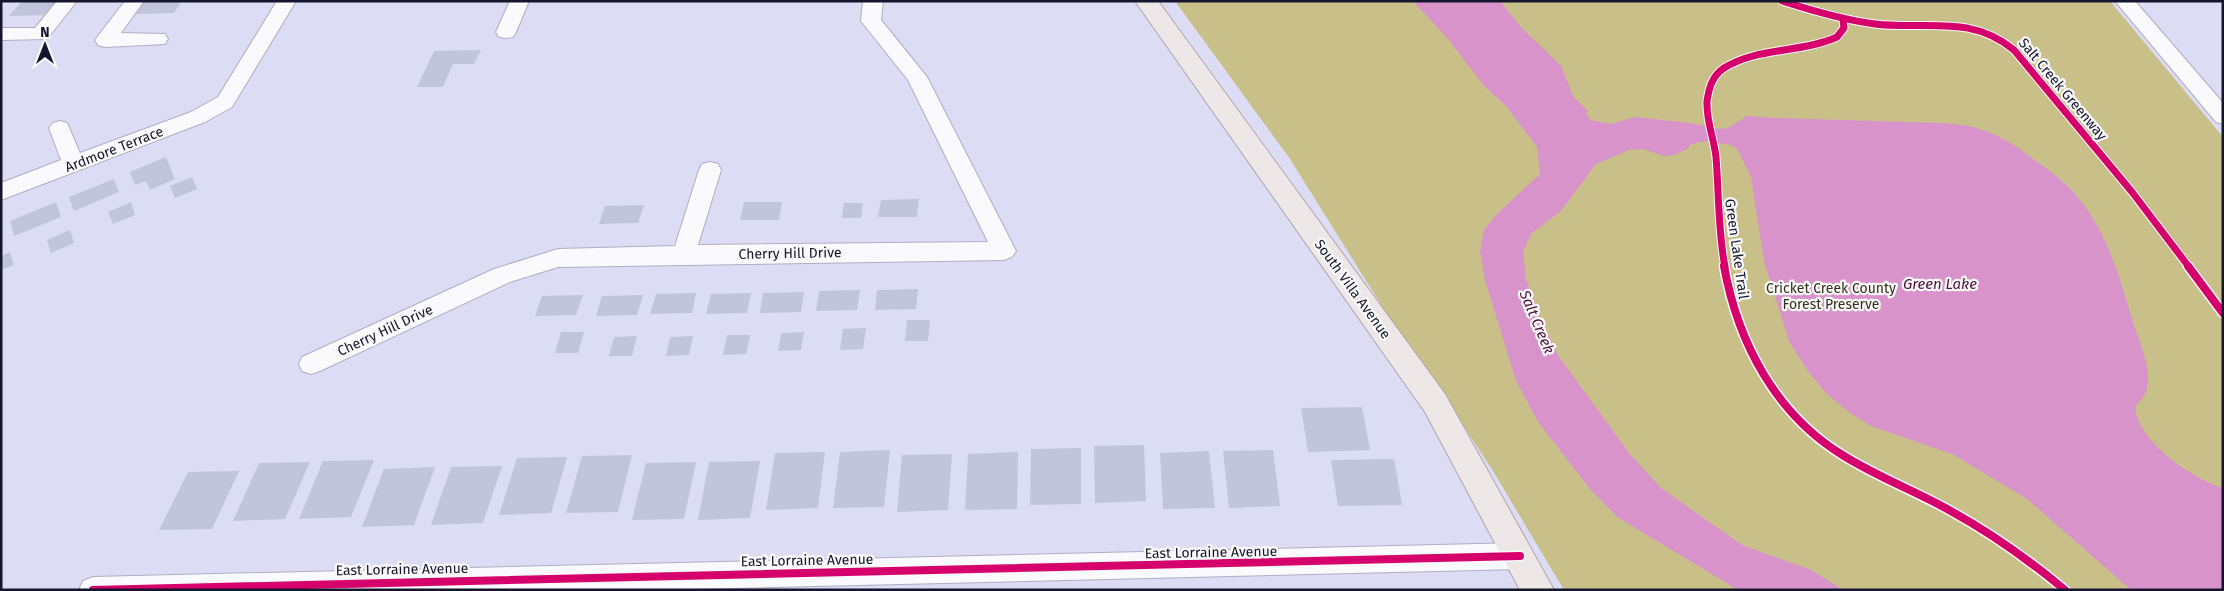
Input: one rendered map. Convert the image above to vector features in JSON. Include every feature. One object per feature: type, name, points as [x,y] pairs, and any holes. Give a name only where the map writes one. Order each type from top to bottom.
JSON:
[{"type":"main road","name":"South Villa Avenue","points":[[1146,1],[1435,403],[1538,590]]},
{"type":"street","points":[[1,34],[40,34],[68,1]]},
{"type":"street","points":[[134,1],[105,40],[158,39]]},
{"type":"street","name":"Ardmore Terrace","points":[[1,192],[198,117],[225,102],[287,1]]},
{"type":"street","points":[[506,32],[520,1]]},
{"type":"street","name":"Cherry Hill Drive","points":[[311,364],[502,275],[558,258],[1004,251],[917,77],[871,21],[873,1]]},
{"type":"street","points":[[2124,1],[2223,117]]},
{"type":"street","points":[[60,128],[74,165]]},
{"type":"street","points":[[684,255],[710,170]]},
{"type":"street","name":"East Lorraine Avenue","points":[[93,590],[1520,556]]},
{"type":"green space","name":"Cricket Creek County Forest Preserve","points":[[1175,1],[2110,1],[2223,137],[2223,590],[1564,590],[1493,471],[1421,361],[1390,319],[1290,159]]},
{"type":"water","name":"Green Lake","points":[[1413,1],[1500,1],[1521,27],[1561,66],[1574,98],[1588,111],[1586,114],[1591,120],[1610,124],[1635,117],[1690,123],[1719,129],[1728,128],[1747,116],[1942,123],[1979,129],[2000,137],[2021,150],[2055,175],[2076,195],[2087,209],[2104,239],[2117,272],[2148,372],[2146,391],[2135,407],[2138,420],[2146,433],[2168,457],[2196,476],[2223,488],[2223,590],[2131,590],[2027,499],[1954,455],[1871,426],[1850,413],[1826,393],[1807,370],[1789,341],[1764,261],[1751,177],[1737,149],[1731,145],[1707,141],[1691,144],[1687,149],[1674,155],[1664,156],[1642,149],[1629,150],[1596,164],[1561,211],[1532,233],[1523,251],[1526,279],[1541,319],[1558,355],[1629,453],[1661,488],[1742,545],[1811,570],[1843,590],[1738,590],[1617,517],[1589,488],[1539,423],[1516,381],[1485,280],[1480,251],[1484,230],[1496,215],[1540,174],[1537,147],[1505,105],[1485,87],[1447,38]]},
{"type":"building","points":[[22,1],[59,1],[48,15],[9,16]]},
{"type":"building","points":[[144,1],[182,1],[174,13],[135,14]]},
{"type":"building","points":[[481,50],[474,64],[453,64],[443,87],[417,87],[434,51]]},
{"type":"building","points":[[166,157],[175,179],[150,190],[146,181],[135,185],[130,172]]},
{"type":"building","points":[[192,177],[197,189],[175,198],[170,186]]},
{"type":"building","points":[[114,179],[119,192],[74,211],[69,197]]},
{"type":"building","points":[[919,199],[917,217],[878,217],[881,200]]},
{"type":"building","points":[[56,202],[61,217],[14,236],[10,221]]},
{"type":"building","points":[[131,202],[135,215],[113,224],[108,212]]},
{"type":"building","points":[[744,202],[782,202],[779,220],[740,220]]},
{"type":"building","points":[[844,203],[863,203],[861,218],[842,218]]},
{"type":"building","points":[[644,205],[638,223],[599,224],[605,206]]},
{"type":"building","points":[[70,230],[74,243],[51,253],[47,240]]},
{"type":"building","points":[[10,252],[14,265],[1,270],[1,256]]},
{"type":"building","points":[[918,289],[916,309],[875,310],[877,290]]},
{"type":"building","points":[[860,290],[857,310],[816,311],[819,291]]},
{"type":"building","points":[[804,292],[801,312],[760,313],[763,293]]},
{"type":"building","points":[[696,293],[692,313],[650,314],[656,294]]},
{"type":"building","points":[[751,293],[747,313],[706,314],[711,294]]},
{"type":"building","points":[[583,295],[576,315],[535,316],[542,296]]},
{"type":"building","points":[[643,295],[637,315],[596,316],[602,296]]},
{"type":"building","points":[[907,320],[930,320],[928,341],[905,341]]},
{"type":"building","points":[[866,328],[863,349],[840,350],[843,329]]},
{"type":"building","points":[[561,332],[584,332],[578,353],[555,353]]},
{"type":"building","points":[[804,332],[801,350],[778,351],[781,333]]},
{"type":"building","points":[[727,335],[750,335],[746,354],[723,355]]},
{"type":"building","points":[[637,336],[632,356],[609,356],[614,337]]},
{"type":"building","points":[[693,336],[689,355],[666,356],[670,337]]},
{"type":"building","points":[[1362,407],[1370,450],[1308,452],[1301,408]]},
{"type":"building","points":[[1144,445],[1146,501],[1095,503],[1094,446]]},
{"type":"building","points":[[1081,448],[1081,504],[1030,505],[1031,449]]},
{"type":"building","points":[[890,450],[884,507],[833,508],[840,452]]},
{"type":"building","points":[[1273,450],[1280,506],[1229,508],[1223,451]]},
{"type":"building","points":[[1209,451],[1215,508],[1163,509],[1160,453]]},
{"type":"building","points":[[825,452],[818,508],[766,510],[775,453]]},
{"type":"building","points":[[1018,452],[1017,509],[965,510],[968,454]]},
{"type":"building","points":[[952,454],[948,510],[897,512],[902,455]]},
{"type":"building","points":[[632,455],[618,512],[566,513],[582,456]]},
{"type":"building","points":[[567,457],[551,513],[499,515],[517,458]]},
{"type":"building","points":[[1394,459],[1402,505],[1338,506],[1331,460]]},
{"type":"building","points":[[374,460],[351,517],[299,519],[323,461]]},
{"type":"building","points":[[760,461],[750,518],[698,520],[709,462]]},
{"type":"building","points":[[310,462],[285,519],[233,521],[259,463]]},
{"type":"building","points":[[696,462],[684,519],[632,520],[646,463]]},
{"type":"building","points":[[502,466],[483,523],[431,525],[451,467]]},
{"type":"building","points":[[435,467],[414,525],[362,527],[384,469]]},
{"type":"building","points":[[239,471],[212,529],[159,530],[188,472]]},
{"type":"cycle path","name":"Salt Creek Greenway","points":[[1782,1],[1850,21],[1894,26],[1967,27],[1990,33],[2002,40],[2014,50],[2132,192],[2223,313]]},
{"type":"cycle path","name":"Green Lake Trail","points":[[1843,20],[1844,28],[1837,37],[1828,41],[1769,53],[1737,62],[1716,74],[1710,86],[1707,100],[1707,116],[1716,157],[1717,204],[1721,245],[1728,285],[1739,324],[1755,360],[1775,394],[1802,424],[1845,457],[1931,500],[1984,530],[2034,564],[2065,590]]},
{"type":"cycle path","points":[[93,590],[1520,556]]},
{"type":"water label","name":"Salt Creek","points":[[1537,322]]}]
